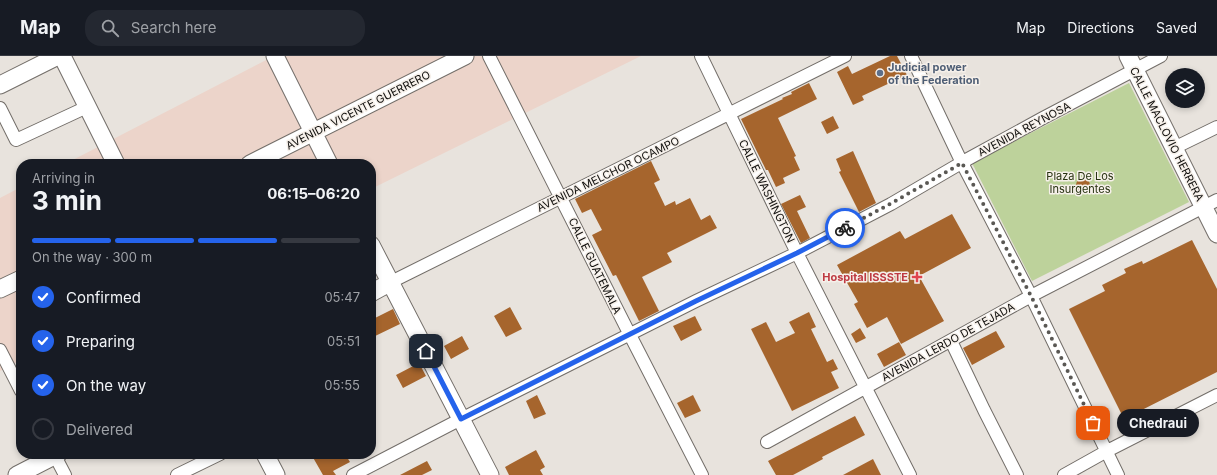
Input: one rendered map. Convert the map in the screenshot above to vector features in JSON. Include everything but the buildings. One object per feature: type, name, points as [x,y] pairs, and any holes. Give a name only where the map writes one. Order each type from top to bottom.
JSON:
[{"type":"main road","points":[[0,85],[58,56]]},
{"type":"main road","points":[[62,56],[114,159]]},
{"type":"main road","points":[[275,56],[326,159]]},
{"type":"main road","name":"AVENIDA VICENTE GUERRERO","points":[[260,159],[465,56]]},
{"type":"main road","name":"CALLE MACLOVIO HERRERA","points":[[1131,63],[1174,148],[1210,203],[1217,234]]},
{"type":"main road","points":[[376,255],[490,475]]},
{"type":"main road","points":[[0,290],[16,282]]},
{"type":"main road","name":"AVENIDA MELCHOR OCAMPO","points":[[376,290],[390,282]]},
{"type":"main road","points":[[17,475],[48,459]]},
{"type":"main road","points":[[268,459],[276,475]]},
{"type":"street","name":"CALLE GUATEMALA","points":[[489,56],[702,475]]},
{"type":"street","name":"CALLE WASHINGTON","points":[[701,56],[797,253],[910,475]]},
{"type":"street","name":"AVENIDA MELCHOR OCAMPO","points":[[390,282],[845,56]]},
{"type":"street","points":[[911,56],[962,163],[1031,296],[1118,475]]},
{"type":"street","name":"AVENIDA REYNOSA","points":[[353,475],[696,301],[797,253],[890,204],[1131,63],[1161,56]]},
{"type":"street","points":[[0,108],[16,140],[88,107]]},
{"type":"street","points":[[1174,148],[1217,127]]},
{"type":"street","name":"AVENIDA LERDO DE TEJADA","points":[[767,442],[1031,296],[1210,203]]},
{"type":"street","points":[[951,341],[1017,475]]},
{"type":"street","points":[[0,350],[16,380]]},
{"type":"street","points":[[1064,475],[1107,451],[1217,395]]},
{"type":"street","points":[[58,459],[65,475]]},
{"type":"street","points":[[177,475],[210,459]]},
{"type":"shaded area","points":[[274,56],[641,56],[376,187],[376,159],[75,159]]},
{"type":"shaded area","points":[[16,190],[16,363],[0,371],[0,198]]},
{"type":"green space","name":"Plaza De Los Insurgentes","points":[[1129,83],[1189,202],[1032,281],[972,163]]},
{"type":"way so far","points":[[845,228],[962,163],[1031,296],[1093,423]]},
{"type":"place","name":"Judicial power of the Federation","points":[[880,73]]},
{"type":"place","name":"Hospital ISSSTE","points":[[917,277]]},
{"type":"place","name":"Chedraui","points":[[1093,423]]},
{"type":"route","points":[[426,351],[461,419],[845,228]]}]
